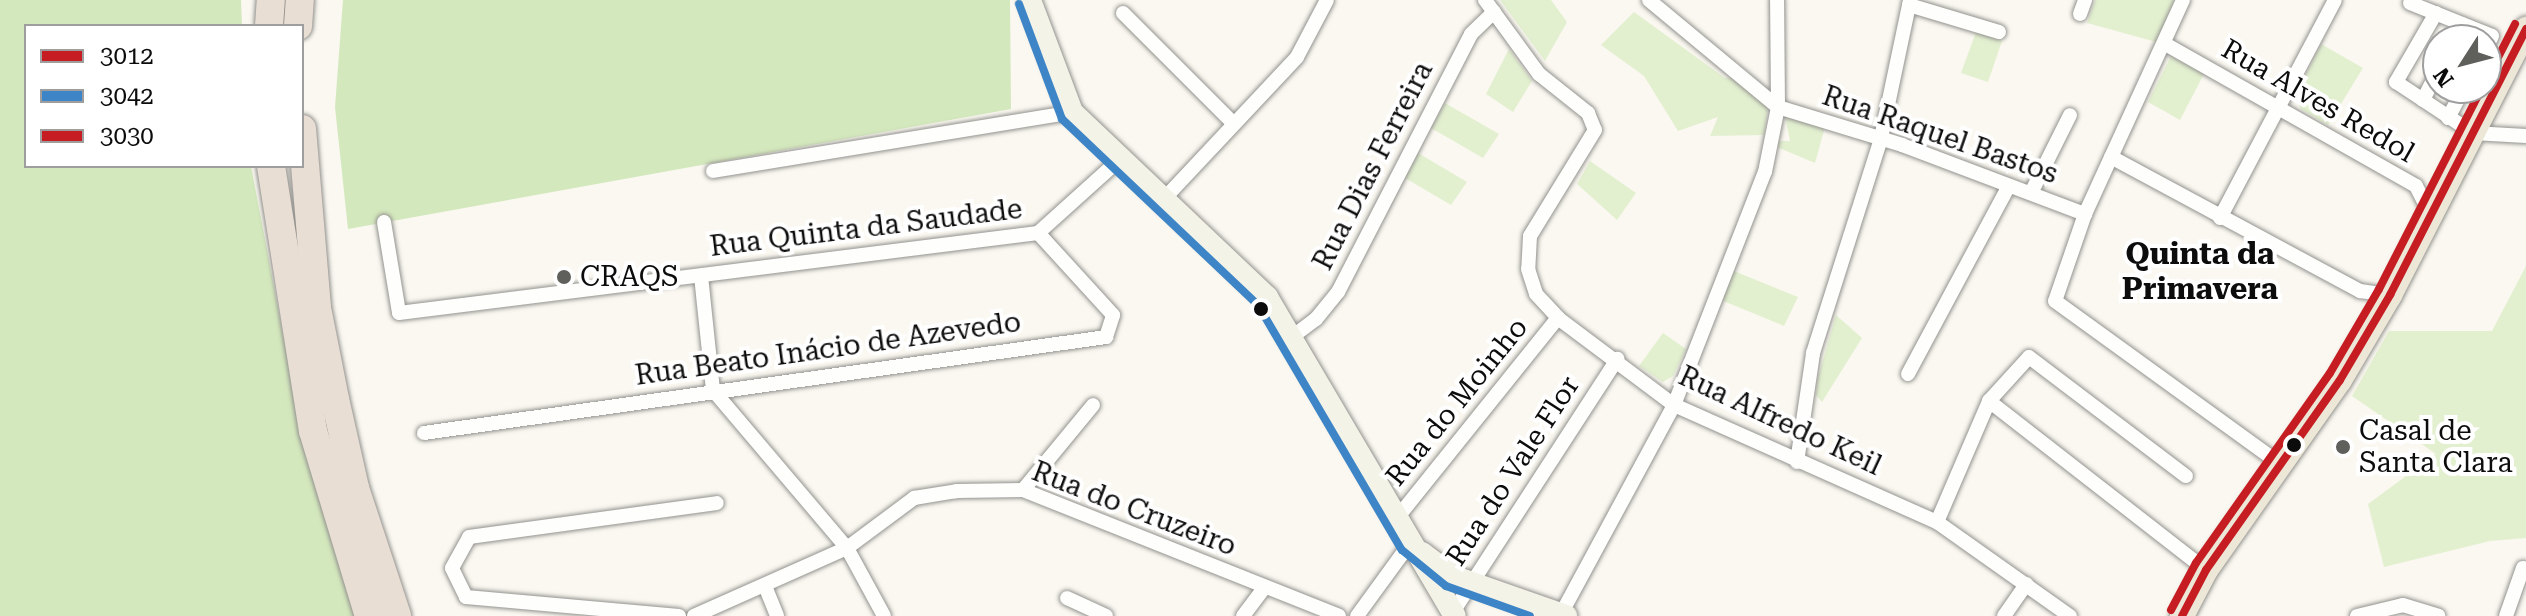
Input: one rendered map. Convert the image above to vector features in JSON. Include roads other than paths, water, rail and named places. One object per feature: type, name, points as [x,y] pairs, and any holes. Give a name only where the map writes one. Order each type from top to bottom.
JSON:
[{"type":"highway","points":[[269,24],[271,0]]},
{"type":"highway","points":[[298,24],[300,0]]},
{"type":"highway","points":[[304,153],[317,308],[329,369],[355,488],[397,616]]},
{"type":"highway","points":[[271,168],[313,431],[369,616]]},
{"type":"main road","points":[[2182,616],[2206,570],[2340,380],[2390,295],[2526,35]]},
{"type":"main road","points":[[2504,74],[2526,60]]},
{"type":"street","points":[[1162,201],[1297,57],[1327,0]]},
{"type":"street","points":[[1649,0],[1778,107]]},
{"type":"street","points":[[2183,0],[2167,45],[2085,214],[2055,301],[2280,464]]},
{"type":"street","points":[[2220,218],[2335,0]]},
{"type":"street","points":[[1029,1],[1072,112],[1162,201],[1267,297],[1454,614]]},
{"type":"street","points":[[1411,542],[1433,564],[1472,584],[1562,615],[1674,405],[1765,172],[1778,107],[1775,1]]},
{"type":"street","points":[[1797,462],[1813,353],[1881,138],[1909,3],[1999,32]]},
{"type":"street","points":[[2410,3],[2463,24]]},
{"type":"street","name":"Rua Alfredo Keil","points":[[1489,6],[1539,74],[1588,113],[1595,130],[1530,236],[1528,269],[1536,294],[1558,318],[1617,359],[1674,405],[1937,522],[2070,616]]},
{"type":"street","name":"Rua Dias Ferreira","points":[[1292,337],[1316,319],[1338,292],[1471,34],[1489,6]]},
{"type":"street","points":[[1123,13],[1233,123]]},
{"type":"street","points":[[2430,24],[2436,13]]},
{"type":"street","points":[[2422,37],[2396,82],[2422,99]]},
{"type":"street","name":"Rua Alves Redol","points":[[2167,45],[2278,105],[2416,186],[2430,214]]},
{"type":"street","points":[[2429,104],[2473,133],[2526,136]]},
{"type":"street","points":[[2448,118],[2455,104]]},
{"type":"street","name":"Rua Raquel Bastos","points":[[1778,107],[1881,138],[2085,214]]},
{"type":"street","points":[[713,171],[1072,112]]},
{"type":"street","points":[[2031,193],[2070,115]]},
{"type":"street","points":[[2111,157],[2360,291],[2390,295]]},
{"type":"street","name":"Rua Quinta da Saudade","points":[[384,222],[399,313],[1038,233],[1119,160]]},
{"type":"street","points":[[1908,374],[2009,186]]},
{"type":"street","name":"Rua Beato Inácio de Azevedo","points":[[424,433],[1106,337],[1113,315],[1038,233]]},
{"type":"street","points":[[701,276],[713,390],[847,548],[884,616]]},
{"type":"street","name":"Rua do Moinho","points":[[1397,518],[1558,318]]},
{"type":"street","points":[[1937,522],[1989,401],[2029,357],[2186,476]]},
{"type":"street","name":"Rua do Vale Flor","points":[[1454,614],[1617,359]]},
{"type":"street","points":[[1989,401],[2206,570]]},
{"type":"street","points":[[1023,490],[1093,405]]},
{"type":"street","name":"Rua do Cruzeiro","points":[[694,616],[847,548],[914,498],[957,491],[1023,490],[1339,616]]},
{"type":"street","points":[[679,616],[466,597],[452,568],[469,537],[717,503]]},
{"type":"street","points":[[1357,616],[1411,542]]},
{"type":"street","points":[[2506,616],[2523,568]]},
{"type":"street","points":[[2004,616],[2026,584]]},
{"type":"street","points":[[765,586],[777,616]]},
{"type":"street","points":[[1243,616],[1265,587]]},
{"type":"street","points":[[1067,598],[1106,616]]},
{"type":"street","points":[[2357,616],[2403,605],[2438,616]]},
{"type":"place","name":"CRAQS","points":[[564,277]]},
{"type":"place","name":"Casal de Santa Clara","points":[[2343,447]]},
{"type":"district","name":"Quinta da Primavera","points":[[2200,271]]}]
